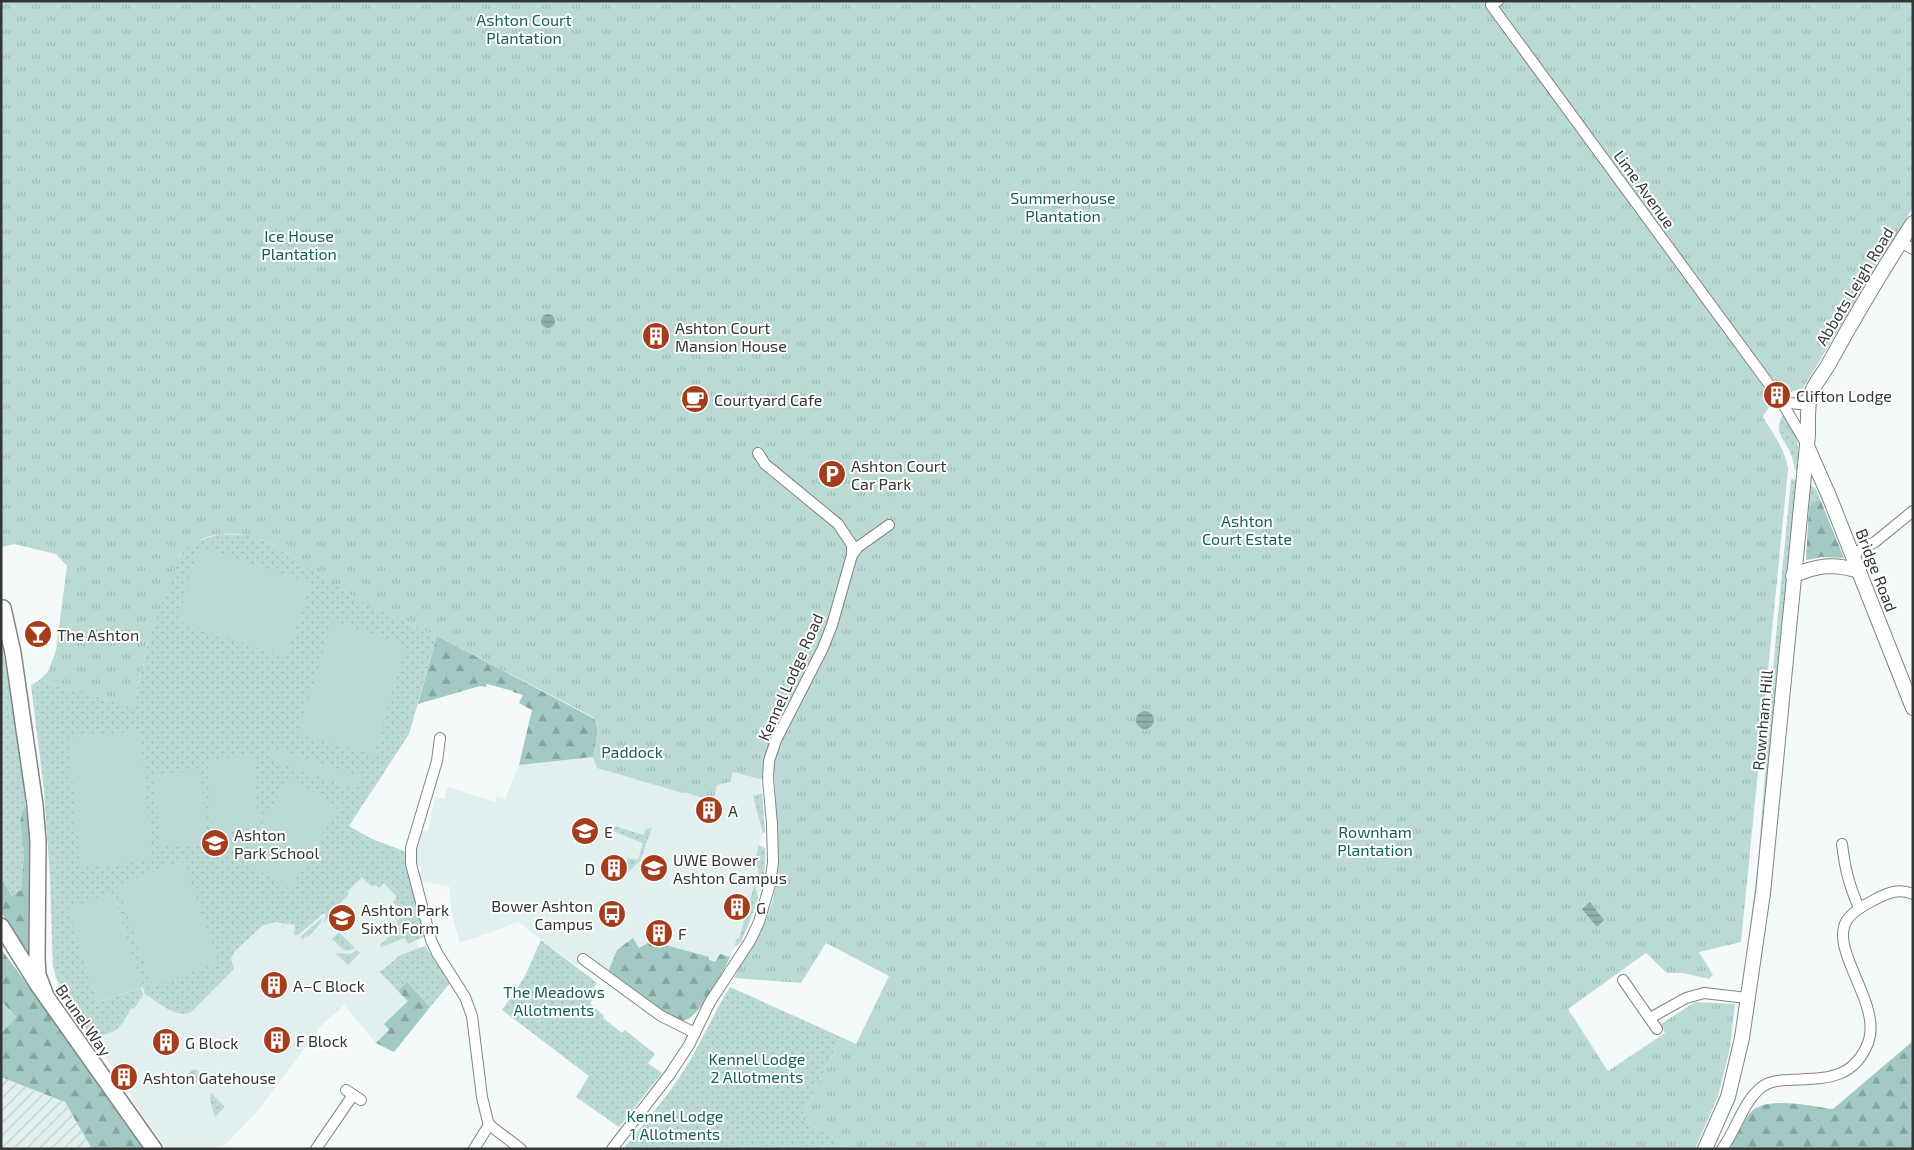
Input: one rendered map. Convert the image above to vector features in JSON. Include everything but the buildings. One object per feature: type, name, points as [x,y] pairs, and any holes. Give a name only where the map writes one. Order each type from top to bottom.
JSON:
[{"type":"highway","points":[[2,604],[13,653],[35,805],[38,841],[37,958],[38,975],[42,990]]},
{"type":"highway","points":[[1,926],[42,990]]},
{"type":"highway","points":[[1,941],[42,990]]},
{"type":"highway","name":"Brunel Way","points":[[42,990],[154,1149]]},
{"type":"main road","name":"Abbots Leigh Road","points":[[1808,440],[1808,414],[1811,396],[1816,383],[1826,369],[1846,331],[1907,245],[1913,222]]},
{"type":"main road","name":"Abbots Leigh Road","points":[[1808,440],[1826,369]]},
{"type":"main road","name":"Bridge Road","points":[[1808,440],[1913,708]]},
{"type":"main road","name":"Rownham Hill","points":[[1705,1149],[1728,1097],[1742,1038],[1748,998],[1763,893],[1808,440]]},
{"type":"main road","points":[[1794,576],[1810,568],[1824,566],[1841,567],[1860,572]]},
{"type":"street","name":"Lime Avenue","points":[[1494,3],[1779,397],[1808,440]]},
{"type":"street","points":[[1779,397],[1798,404],[1811,396]]},
{"type":"street","points":[[758,453],[765,464],[838,524],[852,545],[852,555]]},
{"type":"street","points":[[1853,554],[1875,542],[1913,511]]},
{"type":"street","points":[[852,555],[858,547],[889,526]]},
{"type":"street","name":"Kennel Lodge Road","points":[[612,1149],[664,1082],[694,1033],[710,1002],[750,941],[764,908],[773,862],[773,831],[768,779],[769,761],[776,740],[823,648],[852,555]]},
{"type":"street","points":[[440,738],[437,761],[411,848],[411,864],[431,940],[437,954],[465,997],[470,1009],[476,1033],[482,1097],[489,1124],[521,1149]]},
{"type":"street","points":[[1842,844],[1848,884],[1859,908]]},
{"type":"street","points":[[1722,1149],[1753,1095],[1765,1085],[1776,1081],[1837,1076],[1850,1069],[1860,1058],[1871,1030],[1870,1019],[1861,989],[1846,955],[1843,936],[1847,921],[1859,908],[1897,890],[1913,894]]},
{"type":"street","points":[[583,959],[660,1016],[694,1033]]},
{"type":"street","points":[[1623,980],[1657,1029]]},
{"type":"street","points":[[1650,1018],[1686,998],[1704,993],[1748,998]]},
{"type":"street","points":[[316,1149],[353,1095]]},
{"type":"street","points":[[474,1149],[489,1124]]},
{"type":"shaded area","points":[[545,314],[551,314],[555,321],[551,328],[545,328],[541,324],[541,318]]},
{"type":"shaded area","name":"Ashton Park School","points":[[38,681],[418,704],[409,734],[349,826],[372,839],[404,851],[424,938],[417,941],[417,944],[419,948],[425,946],[450,983],[394,1052],[376,1043],[344,1005],[320,1027],[256,1113],[223,1147],[223,1145],[211,1149],[167,1149],[133,1102],[130,1094],[91,1037],[56,979],[52,957],[50,877],[44,790],[31,685]]},
{"type":"shaded area","points":[[1145,711],[1151,714],[1154,720],[1151,726],[1145,729],[1139,726],[1136,720],[1139,714]]},
{"type":"shaded area","name":"UWE Bower Ashton Campus","points":[[598,731],[765,778],[760,778],[765,832],[759,845],[765,848],[764,873],[752,918],[741,942],[735,947],[719,978],[696,1013],[686,1020],[681,1021],[648,1003],[586,955],[577,966],[518,922],[460,943],[452,915],[449,886],[419,881],[422,867],[414,865],[415,841],[419,830],[428,831],[435,797],[444,799],[448,787],[495,802],[497,796],[505,799],[519,765],[593,757]]},
{"type":"shaded area","points":[[1590,902],[1604,920],[1597,927],[1582,909]]},
{"type":"shaded area","points":[[1,1077],[65,1102],[92,1149],[1,1149]]},
{"type":"green space","name":"Ashton Court Estate","points":[[1,1],[1913,1],[1913,207],[1803,388],[1780,398],[1763,417],[1782,449],[1788,470],[1741,942],[1699,952],[1713,975],[1709,979],[1683,973],[1667,973],[1646,953],[1568,1009],[1608,1071],[1665,1033],[1661,1024],[1695,1002],[1735,1004],[1730,1048],[1718,1096],[1695,1149],[852,1149],[801,1119],[841,1037],[856,1044],[889,976],[826,943],[801,983],[734,978],[757,938],[767,917],[774,895],[778,847],[774,764],[765,762],[765,778],[760,779],[733,772],[730,782],[717,785],[713,801],[597,768],[593,757],[598,731],[595,718],[437,636],[367,605],[268,542],[245,535],[221,534],[209,536],[188,547],[180,555],[148,641],[133,706],[38,681],[48,672],[56,650],[67,566],[56,554],[14,544],[1,547]]},
{"type":"green space","points":[[1784,413],[1796,435],[1797,472],[1792,457],[1779,432],[1780,420]]},
{"type":"green space","points":[[1791,479],[1797,480],[1752,939],[1743,987],[1758,863],[1775,646]]},
{"type":"green space","points":[[1809,484],[1816,489],[1820,499],[1809,506]]},
{"type":"green space","points":[[1820,499],[1844,558],[1822,557],[1806,560],[1809,506]]},
{"type":"green space","name":"Ashton Park School","points":[[220,534],[249,535],[268,542],[368,605],[437,636],[409,734],[349,826],[372,839],[404,851],[425,936],[408,944],[405,938],[381,947],[380,945],[400,927],[396,922],[403,914],[393,902],[397,897],[384,883],[379,888],[375,885],[372,887],[362,877],[347,892],[349,894],[323,923],[326,916],[324,913],[298,935],[294,935],[295,925],[275,922],[262,926],[234,952],[231,959],[234,969],[191,1012],[185,1014],[167,1009],[145,994],[113,894],[69,909],[98,1002],[141,988],[143,995],[116,1030],[91,1037],[60,988],[53,967],[50,877],[44,790],[31,685],[38,681],[133,706],[148,641],[176,562],[186,547],[194,542]]},
{"type":"green space","points":[[200,548],[310,583],[286,657],[177,621]]},
{"type":"green space","points":[[332,622],[406,645],[373,755],[299,733]]},
{"type":"green space","points":[[437,636],[595,719],[598,731],[593,757],[519,765],[532,710],[519,703],[523,695],[513,691],[487,684],[486,687],[480,686],[418,704]]},
{"type":"green space","points":[[1,637],[26,789],[25,803],[20,821],[24,853],[21,890],[13,897],[1,878]]},
{"type":"green space","points":[[140,731],[152,860],[81,867],[68,738]]},
{"type":"green space","points":[[273,749],[361,777],[357,788],[269,760]]},
{"type":"green space","points":[[253,755],[259,827],[213,831],[207,760]]},
{"type":"green space","points":[[200,771],[207,842],[161,847],[154,775]]},
{"type":"green space","points":[[289,778],[338,807],[290,889],[241,860]]},
{"type":"green space","points":[[762,793],[765,832],[763,833],[753,796]]},
{"type":"green space","points":[[25,803],[33,851],[30,957],[1,912],[1,878],[12,896],[21,890],[24,853],[20,821]]},
{"type":"green space","points":[[614,826],[644,835],[645,829],[652,828],[640,861],[624,876],[628,858],[638,860],[643,843],[613,831]]},
{"type":"green space","points":[[759,845],[765,848],[763,881],[760,892],[758,867],[753,867]]},
{"type":"green space","points":[[183,861],[219,963],[153,986],[117,885]]},
{"type":"green space","points":[[755,883],[758,899],[741,942],[735,947],[736,939],[739,939]]},
{"type":"green space","points":[[113,894],[143,987],[98,1002],[68,908]]},
{"type":"green space","points":[[323,917],[319,925],[308,937],[306,935],[303,940],[300,937]]},
{"type":"green space","points":[[344,927],[340,933],[355,948],[348,951],[344,950],[332,939]]},
{"type":"green space","points":[[633,938],[639,948],[651,941],[709,957],[709,960],[715,962],[720,954],[730,957],[711,992],[698,1010],[686,1020],[679,1020],[658,1010],[608,972],[617,950]]},
{"type":"green space","name":"The Meadows Allotments","points":[[541,940],[597,983],[591,991],[596,995],[590,1003],[604,1016],[603,1018],[622,1033],[625,1030],[655,1054],[648,1063],[662,1073],[619,1127],[576,1097],[589,1076],[502,1010],[524,978]]},
{"type":"green space","points":[[425,946],[450,983],[430,1007],[407,982],[398,991],[379,971],[383,970],[400,955]]},
{"type":"green space","points":[[1,949],[149,1149],[92,1149],[65,1102],[1,1077],[1,1033],[16,1017],[1,1001]]},
{"type":"green space","points":[[357,950],[360,953],[348,965],[335,953],[351,954]]},
{"type":"green space","points":[[407,982],[430,1007],[394,1052],[376,1043],[389,1030],[384,1024],[408,1001],[398,991]]},
{"type":"green space","name":"Kennel Lodge 2 Allotments","points":[[730,987],[841,1037],[801,1119],[852,1149],[623,1149],[658,1107],[682,1074]]},
{"type":"green space","points":[[1,1001],[16,1017],[1,1033]]},
{"type":"green space","points":[[1913,1041],[1913,1149],[1729,1149],[1745,1120],[1758,1107],[1767,1104],[1790,1103],[1833,1109]]},
{"type":"green space","points":[[192,1070],[198,1071],[203,1080],[201,1083],[190,1080],[188,1074]]},
{"type":"green space","points":[[211,1093],[225,1107],[215,1117],[210,1100]]},
{"type":"place","name":"Ashton Court Mansion House","points":[[656,336]]},
{"type":"place","name":"Clifton Lodge","points":[[1777,395]]},
{"type":"place","name":"Courtyard Cafe","points":[[695,399]]},
{"type":"place","name":"Ashton Court Car Park","points":[[832,474]]},
{"type":"place","name":"The Ashton","points":[[38,634]]},
{"type":"place","name":"A","points":[[709,810]]},
{"type":"place","name":"E","points":[[585,831]]},
{"type":"place","name":"Ashton Park School","points":[[215,843]]},
{"type":"place","name":"D","points":[[614,868]]},
{"type":"place","name":"UWE Bower Ashton Campus","points":[[654,868]]},
{"type":"place","name":"G","points":[[737,907]]},
{"type":"place","name":"Bower Ashton Campus","points":[[612,914]]},
{"type":"place","name":"Ashton Park Sixth Form","points":[[342,918]]},
{"type":"place","name":"F","points":[[659,933]]},
{"type":"place","name":"A–C Block","points":[[274,985]]},
{"type":"place","name":"F Block","points":[[277,1040]]},
{"type":"place","name":"G Block","points":[[166,1042]]},
{"type":"place","name":"Ashton Gatehouse","points":[[124,1077]]},
{"type":"park label","name":"Ashton Court Plantation","points":[[524,28]]},
{"type":"park label","name":"Summerhouse Plantation","points":[[1063,206]]},
{"type":"park label","name":"Ice House Plantation","points":[[299,244]]},
{"type":"park label","name":"Paddock","points":[[632,751]]},
{"type":"park label","name":"Rownham Plantation","points":[[1375,840]]},
{"type":"park label","name":"Kennel Lodge 1 Allotments","points":[[675,1124]]}]
